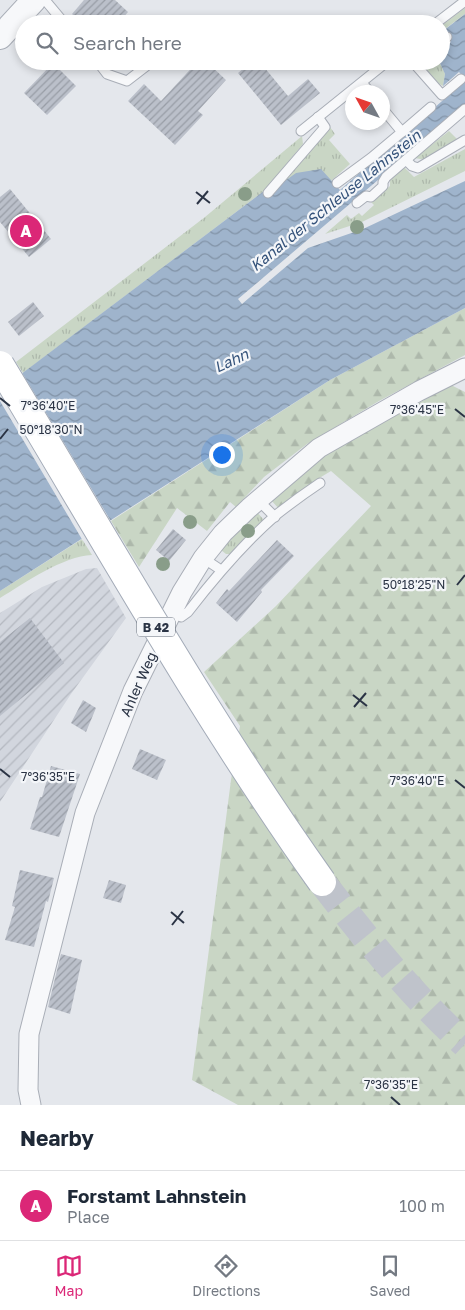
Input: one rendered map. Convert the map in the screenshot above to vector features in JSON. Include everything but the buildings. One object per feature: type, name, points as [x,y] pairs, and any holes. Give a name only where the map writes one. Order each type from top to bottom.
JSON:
[{"type":"main road","name":"B 42","points":[[0,365],[180,667],[256,786],[322,882]]},
{"type":"street","points":[[20,15],[34,0]]},
{"type":"street","points":[[0,37],[15,21]]},
{"type":"street","name":"Ahler Weg","points":[[31,1105],[28,1090],[29,1034],[85,813],[133,691],[182,592],[203,558],[223,533],[258,500],[319,448],[419,391],[465,368]]},
{"type":"lane","points":[[45,0],[58,15]]},
{"type":"lane","points":[[447,15],[465,1]]},
{"type":"lane","points":[[105,70],[108,74],[127,81],[141,70]]},
{"type":"lane","points":[[301,131],[377,70]]},
{"type":"lane","points":[[420,70],[442,95],[461,79]]},
{"type":"lane","points":[[337,183],[371,158],[431,107]]},
{"type":"lane","points":[[356,203],[361,198],[371,197],[377,192],[383,186],[386,177],[465,109]]},
{"type":"lane","points":[[268,193],[325,127],[318,117]]},
{"type":"lane","points":[[390,118],[402,132]]},
{"type":"lane","points":[[406,160],[412,166],[418,168],[465,140]]},
{"type":"lane","points":[[172,612],[180,617],[188,612],[221,570],[274,517],[320,483]]},
{"type":"lane","points":[[258,500],[274,517]]},
{"type":"lane","points":[[203,558],[221,570]]},
{"type":"shaded area","points":[[97,568],[126,618],[71,694],[0,802],[0,613],[42,587],[86,569]]},
{"type":"green space","points":[[465,8],[465,14],[450,25],[450,19]]},
{"type":"green space","points":[[426,70],[443,70],[445,74],[443,86],[436,82]]},
{"type":"green space","points":[[330,127],[335,134],[329,140],[350,164],[331,181],[320,169],[277,188]]},
{"type":"green space","points":[[449,131],[458,140],[425,160],[415,158]]},
{"type":"green space","points":[[302,136],[303,144],[264,191],[23,373],[16,362],[205,217]]},
{"type":"green space","points":[[465,149],[465,171],[362,222],[325,234],[347,215],[351,219],[359,213],[362,216],[374,205],[371,202],[390,186],[390,179],[404,167],[414,177]]},
{"type":"green space","points":[[465,308],[465,355],[379,401],[307,444],[264,477],[236,507],[230,502],[207,531],[177,508],[139,567],[111,521],[330,380]]},
{"type":"green space","points":[[451,385],[465,392],[465,1105],[238,1105],[192,1080],[231,780],[240,726],[204,672],[276,606],[371,506],[331,471],[316,480],[280,510],[271,500],[325,455]]},
{"type":"green space","points":[[256,511],[264,520],[231,554],[226,554],[221,550]]},
{"type":"green space","points":[[82,539],[92,555],[69,560],[57,565],[0,598],[0,591]]},
{"type":"water","points":[[465,14],[465,79],[459,72],[443,86],[445,74],[443,70],[450,70],[450,26]]},
{"type":"water","points":[[465,81],[465,106],[238,299],[242,304],[308,248],[363,229],[465,181],[465,308],[330,380],[0,591],[0,390],[264,191],[268,193],[296,173],[321,169],[340,190]]},
{"type":"pier","points":[[21,371],[112,523],[83,541],[0,401],[0,387]]},
{"type":"tunnel","points":[[322,882],[390,966],[426,1006],[465,1044]]},
{"type":"place","name":"Forstamt Lahnstein","points":[[26,231]]},
{"type":"water label","name":"Kanal der Schleuse Lahnstein","points":[[335,200]]},
{"type":"water label","name":"Lahn","points":[[231,360]]}]
